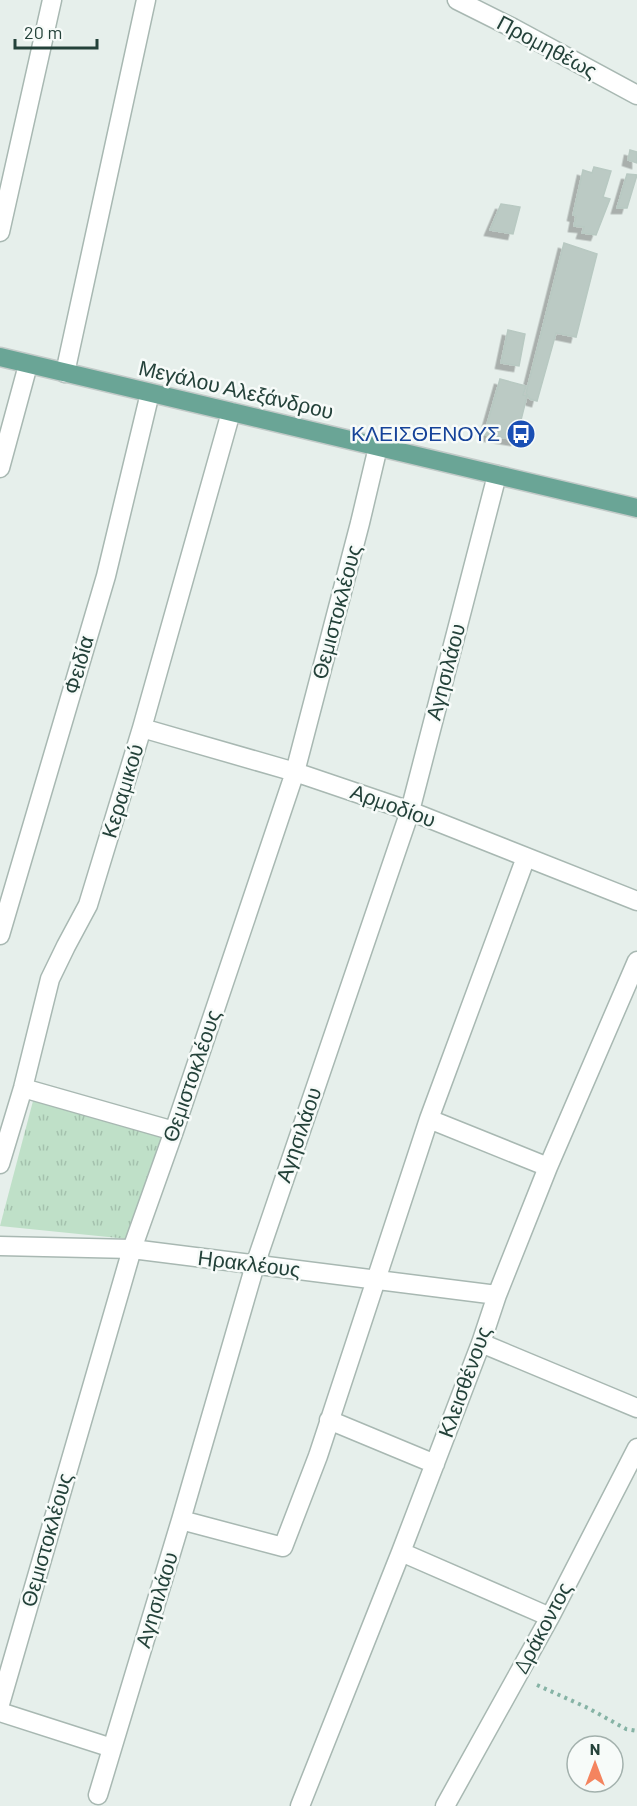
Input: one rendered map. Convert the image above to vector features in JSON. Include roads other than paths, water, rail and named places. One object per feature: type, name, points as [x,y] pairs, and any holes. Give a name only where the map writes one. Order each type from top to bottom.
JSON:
[{"type":"main road","name":"Μεγάλου Αλεξάνδρου","points":[[0,357],[637,508]]},
{"type":"street","points":[[0,232],[52,0]]},
{"type":"street","points":[[65,373],[146,0]]},
{"type":"street","name":"Προμηθέως","points":[[457,0],[637,94]]},
{"type":"street","points":[[0,468],[28,365]]},
{"type":"street","name":"Φειδία","points":[[0,935],[106,576],[150,393]]},
{"type":"street","name":"Κεραμικού","points":[[0,1164],[50,980],[88,905],[142,728],[231,412]]},
{"type":"street","name":"Θεμιστοκλέους","points":[[0,1704],[132,1249],[295,772],[378,447]]},
{"type":"street","name":"Αγησιλάου","points":[[98,1795],[182,1520],[255,1264],[410,811],[497,475]]},
{"type":"street","name":"Αρμοδίου","points":[[142,728],[295,772],[410,811],[637,901]]},
{"type":"street","points":[[182,1520],[283,1547],[318,1456],[429,1119],[526,857]]},
{"type":"street","name":"Κλεισθένους","points":[[300,1806],[401,1552],[481,1343],[497,1295],[548,1167],[637,961]]},
{"type":"street","points":[[22,1088],[174,1131]]},
{"type":"street","points":[[429,1119],[548,1167]]},
{"type":"street","name":"Ηρακλέους","points":[[0,1246],[132,1249],[497,1295]]},
{"type":"street","points":[[481,1343],[637,1408]]},
{"type":"street","points":[[329,1420],[435,1464]]},
{"type":"street","name":"Δράκοντος","points":[[445,1806],[550,1617],[637,1448]]},
{"type":"street","points":[[401,1552],[550,1617]]},
{"type":"street","points":[[0,1712],[112,1748]]},
{"type":"place","name":"ΚΛΕΙΣΘΕΝΟΥΣ","points":[[521,434]]}]
